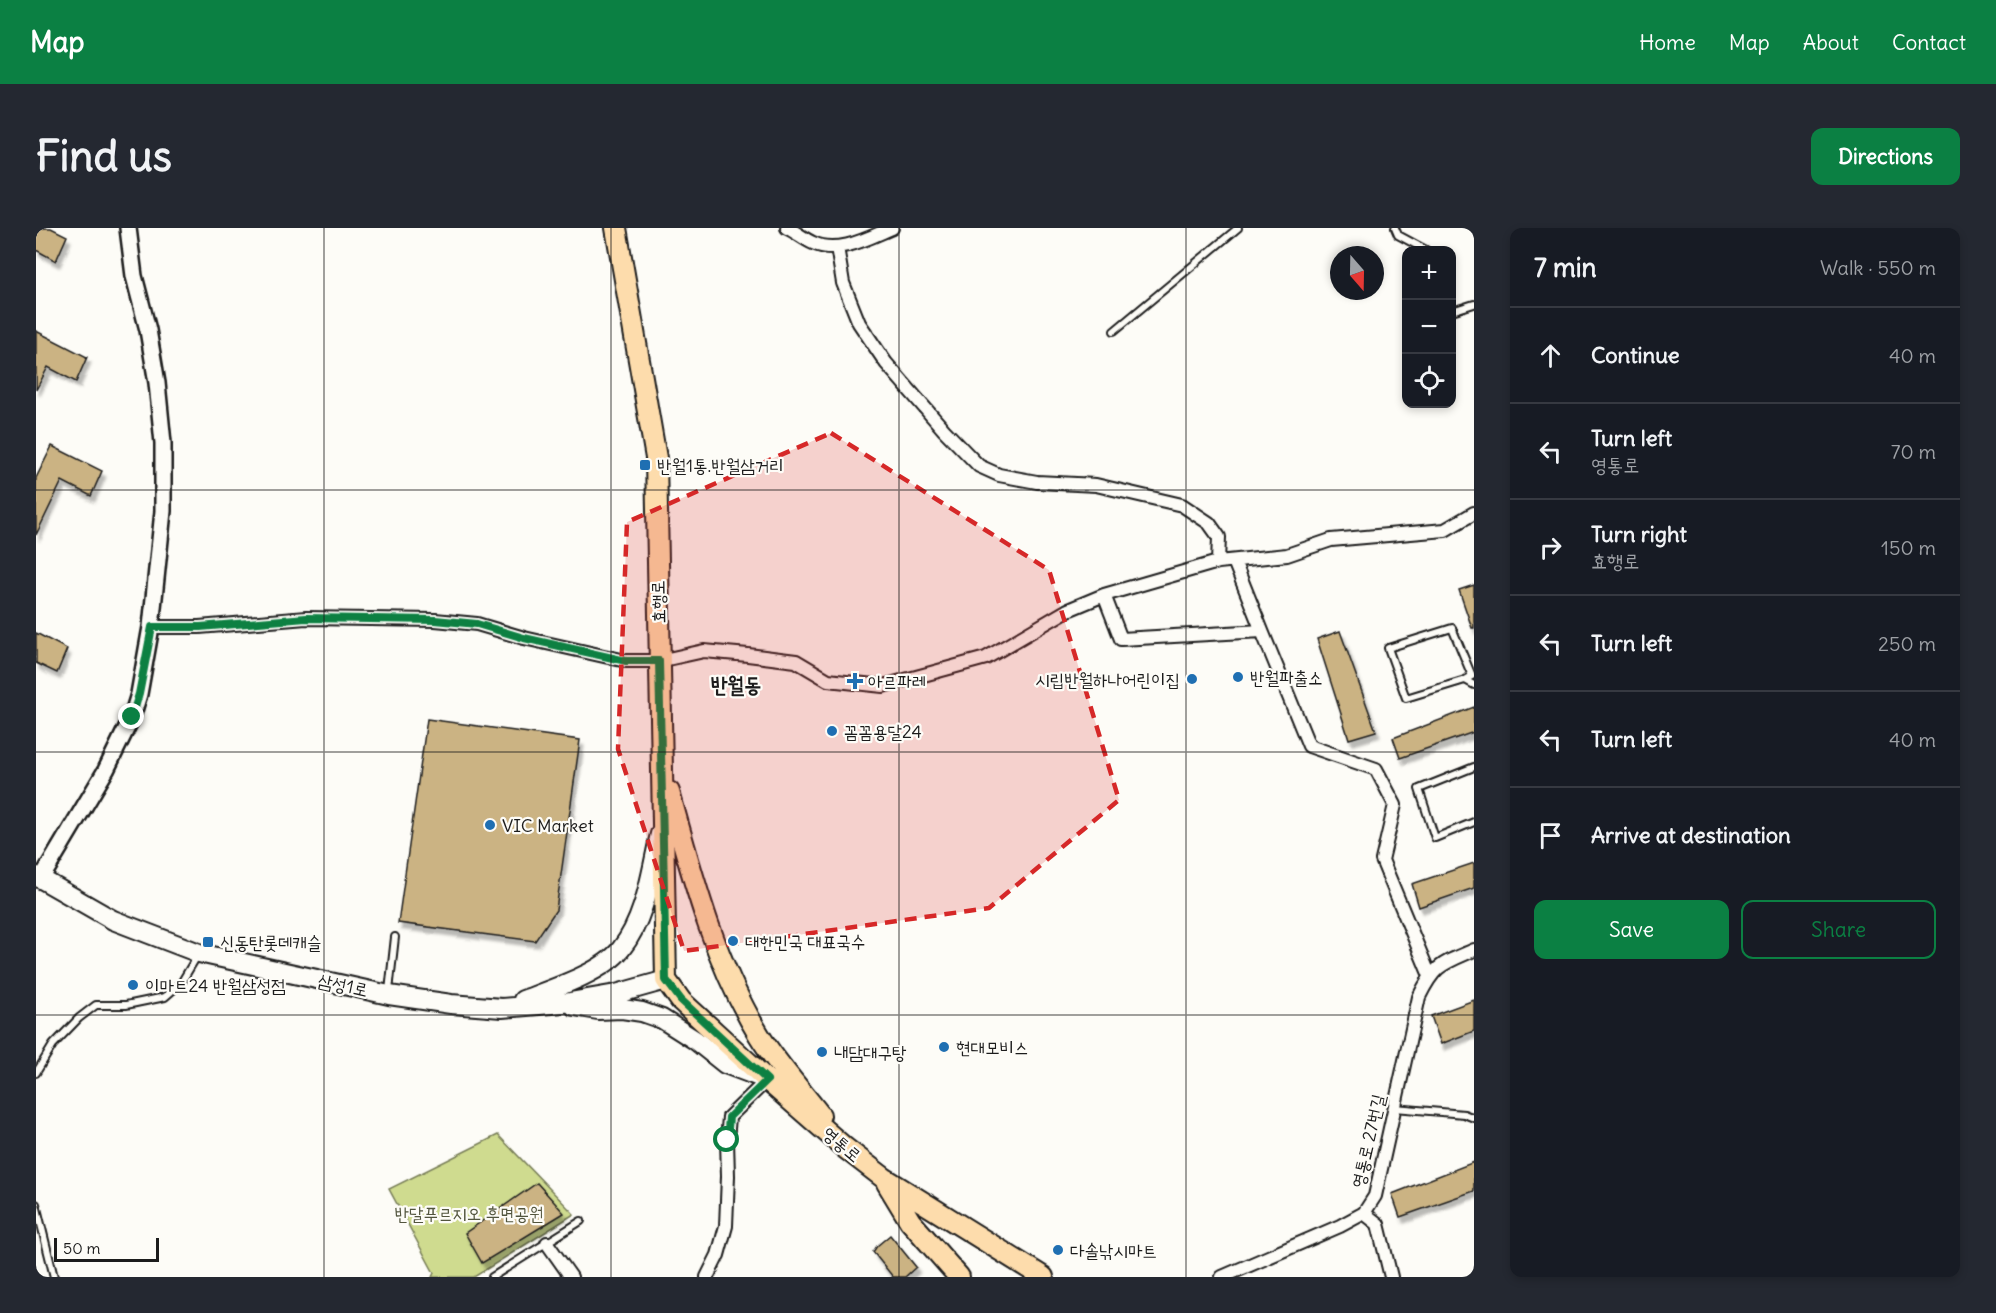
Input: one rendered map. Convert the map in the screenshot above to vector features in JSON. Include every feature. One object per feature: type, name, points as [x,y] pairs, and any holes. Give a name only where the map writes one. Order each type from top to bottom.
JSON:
[{"type":"main road","name":"효행로","points":[[616,228],[656,458],[666,980]]},
{"type":"main road","points":[[661,762],[701,907],[729,976],[759,1036],[845,1148]]},
{"type":"main road","points":[[502,1008],[591,972],[621,949],[640,915],[663,824]]},
{"type":"main road","name":"삼성1로","points":[[38,881],[113,920],[199,953],[389,995],[451,1004],[502,1008],[564,1004],[616,994],[666,980]]},
{"type":"main road","name":"영통로","points":[[666,980],[681,1000],[845,1148],[884,1178],[1043,1277]]},
{"type":"main road","points":[[564,1004],[598,1010],[622,1009],[662,1018],[725,1064],[767,1080]]},
{"type":"main road","points":[[884,1178],[910,1221],[959,1277]]},
{"type":"street","points":[[38,881],[106,770],[132,717],[139,694],[152,627],[163,511],[163,442],[157,383],[148,330],[134,276],[128,228]]},
{"type":"street","points":[[788,228],[815,244],[837,247],[859,242],[892,228]]},
{"type":"street","points":[[837,247],[843,283],[859,323],[886,363],[944,430],[979,466],[999,475],[1037,482],[1096,486],[1182,505],[1209,523],[1219,537],[1218,562]]},
{"type":"street","points":[[152,627],[200,627],[306,618],[435,620],[477,624],[524,638],[626,661],[659,661],[704,651],[758,656],[796,661],[828,680],[883,686],[986,658],[1068,610],[1104,595],[1218,562],[1287,555],[1331,540],[1445,530],[1474,513]]},
{"type":"street","points":[[1234,561],[1309,746],[1376,769],[1395,805],[1382,860],[1430,976],[1443,964],[1474,950]]},
{"type":"street","points":[[1104,595],[1121,639],[1262,631]]},
{"type":"street","name":"영통로 27번길","points":[[1222,1277],[1340,1226],[1364,1213],[1375,1196],[1419,997],[1430,976]]},
{"type":"street","points":[[708,1277],[718,1256],[726,1226],[729,1117],[767,1080]]},
{"type":"street","points":[[1375,1196],[1378,1224],[1391,1277]]},
{"type":"street","points":[[1364,1213],[1378,1224]]},
{"type":"street","points":[[547,1243],[571,1277]]},
{"type":"lane","points":[[1114,331],[1238,228]]},
{"type":"lane","points":[[1395,228],[1398,235],[1419,246]]},
{"type":"lane","points":[[1456,310],[1474,304]]},
{"type":"lane","points":[[1465,680],[1472,676],[1452,628],[1388,648],[1406,698],[1465,680],[1474,685]]},
{"type":"lane","points":[[1474,767],[1419,789],[1435,838],[1474,822]]},
{"type":"lane","points":[[389,995],[395,937]]},
{"type":"lane","points":[[36,1073],[53,1045],[79,1018],[96,1005],[126,1005],[165,997],[181,984],[199,953]]},
{"type":"lane","points":[[1395,1108],[1464,1114],[1474,1118]]},
{"type":"lane","points":[[36,1204],[54,1277]]},
{"type":"lane","points":[[492,1277],[580,1221]]},
{"type":"highlighted area","points":[[831,433],[1049,570],[1119,800],[989,908],[684,951],[618,749],[627,522]]},
{"type":"green space","name":"반달푸르지오 후면공원","points":[[498,1135],[574,1214],[474,1277],[432,1277],[434,1273],[389,1189]]},
{"type":"building","points":[[36,228],[51,228],[67,236],[56,261],[36,250]]},
{"type":"building","points":[[36,331],[87,357],[76,382],[48,367],[36,390]]},
{"type":"building","points":[[52,446],[102,471],[91,496],[62,481],[36,535],[36,478]]},
{"type":"building","points":[[1474,585],[1474,628],[1472,628],[1459,590]]},
{"type":"building","points":[[1340,631],[1376,731],[1349,739],[1317,639]]},
{"type":"building","points":[[36,633],[67,649],[57,673],[36,663]]},
{"type":"building","points":[[1474,707],[1474,732],[1400,758],[1393,738]]},
{"type":"building","name":"VIC Market","points":[[427,719],[580,740],[556,910],[535,941],[398,923]]},
{"type":"building","points":[[1474,863],[1474,888],[1419,907],[1412,884]]},
{"type":"building","points":[[1474,1000],[1474,1031],[1441,1044],[1431,1016]]},
{"type":"building","points":[[1474,1162],[1474,1191],[1400,1217],[1392,1194]]},
{"type":"building","points":[[537,1183],[564,1213],[482,1263],[465,1233]]},
{"type":"building","points":[[890,1235],[916,1267],[905,1277],[893,1277],[873,1252]]},
{"type":"place","name":"반월1통.반월삼거리","points":[[645,465]]},
{"type":"place","name":"반월파출소","points":[[1238,677]]},
{"type":"place","name":"시립반월하나어린이집","points":[[1192,679]]},
{"type":"place","name":"아르파레","points":[[855,681]]},
{"type":"place","name":"꼼꼼용달24","points":[[832,731]]},
{"type":"place","name":"VIC Market","points":[[490,825]]},
{"type":"place","name":"대한민국 대표국수","points":[[733,941]]},
{"type":"place","name":"신동탄롯데캐슬","points":[[208,942]]},
{"type":"place","name":"이마트24 반월삼성점","points":[[133,985]]},
{"type":"place","name":"현대모비스","points":[[944,1047]]},
{"type":"place","name":"내담대구탕","points":[[822,1052]]},
{"type":"place","name":"다솔낚시마트","points":[[1058,1250]]},
{"type":"district","name":"반월동","points":[[736,684]]},
{"type":"route","points":[[132,717],[139,694],[152,627],[200,627],[306,618],[435,620],[477,624],[593,655],[626,661],[659,661],[666,980],[681,1000],[700,1019],[767,1080],[729,1117],[727,1140]]}]
